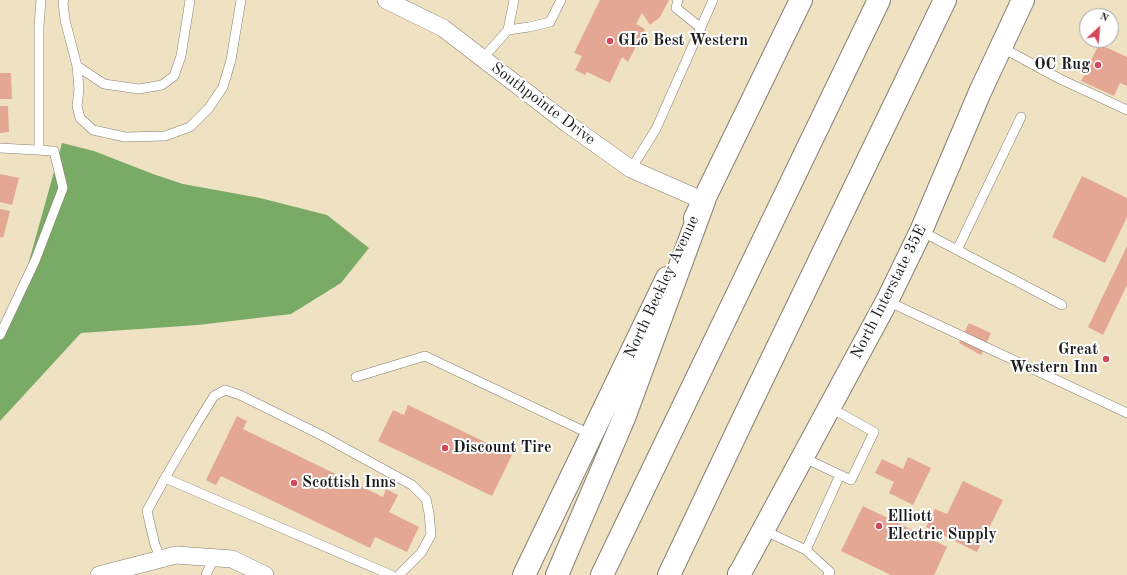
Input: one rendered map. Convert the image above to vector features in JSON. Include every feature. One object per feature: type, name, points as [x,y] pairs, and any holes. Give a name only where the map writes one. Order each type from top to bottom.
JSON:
[{"type":"main road","name":"North Beckley Avenue","points":[[524,575],[801,0]]},
{"type":"main road","points":[[602,575],[879,0]]},
{"type":"main road","points":[[668,575],[750,402],[945,0]]},
{"type":"main road","name":"North Interstate 35E","points":[[740,575],[887,301],[921,231],[980,92],[1023,0]]},
{"type":"main road","points":[[557,575],[624,418],[704,201]]},
{"type":"street","name":"Southpointe Drive","points":[[386,0],[443,28],[568,124],[631,169],[704,201]]},
{"type":"street","points":[[99,575],[176,555],[232,559],[265,575]]},
{"type":"lane","points":[[39,150],[39,27],[42,0]]},
{"type":"lane","points":[[64,0],[65,20],[77,66],[79,89],[77,106],[80,118],[93,130],[125,137],[165,136],[190,127],[209,108],[223,87],[231,60],[241,0]]},
{"type":"lane","points":[[77,66],[104,84],[139,89],[162,85],[174,76],[181,56],[190,0]]},
{"type":"lane","points":[[482,59],[508,30],[514,0]]},
{"type":"lane","points":[[508,30],[550,22],[561,0]]},
{"type":"lane","points":[[678,0],[676,8],[701,28]]},
{"type":"lane","points":[[631,169],[656,129],[713,0]]},
{"type":"lane","points":[[1001,47],[1060,79],[1127,110]]},
{"type":"lane","points":[[957,250],[1022,117]]},
{"type":"lane","points":[[0,148],[54,151],[64,188],[35,261],[0,335]]},
{"type":"lane","points":[[921,231],[1062,306]]},
{"type":"lane","points":[[887,301],[1127,413]]},
{"type":"lane","points":[[356,377],[425,356],[592,435]]},
{"type":"lane","points":[[161,559],[155,545],[147,511],[214,396],[225,390],[240,394],[321,435],[412,485],[426,498],[431,535],[421,553],[399,575]]},
{"type":"lane","points":[[802,458],[851,480],[874,432],[829,408]]},
{"type":"lane","points":[[806,550],[840,475]]},
{"type":"lane","points":[[166,478],[391,575]]},
{"type":"lane","points":[[763,530],[806,550],[830,572],[828,575]]},
{"type":"lane","points":[[206,575],[214,558]]},
{"type":"green space","points":[[62,143],[94,151],[183,184],[260,198],[327,215],[369,248],[341,283],[291,314],[198,325],[81,333],[0,421],[0,329],[16,308]]},
{"type":"building","name":"GLō Best Western","points":[[600,0],[669,0],[660,17],[650,25],[642,13],[636,24],[645,29],[628,62],[622,57],[610,83],[587,72],[585,75],[575,70],[582,56],[574,53]]},
{"type":"building","points":[[1097,48],[1108,48],[1127,57],[1127,86],[1120,83],[1114,96],[1081,81]]},
{"type":"building","points":[[0,73],[11,73],[12,99],[0,99]]},
{"type":"building","points":[[0,106],[8,106],[9,132],[0,133]]},
{"type":"building","points":[[0,174],[19,178],[12,205],[0,202]]},
{"type":"building","points":[[1082,176],[1127,198],[1127,217],[1105,263],[1052,237]]},
{"type":"building","points":[[0,209],[10,211],[3,238],[0,237]]},
{"type":"building","points":[[1127,246],[1127,285],[1103,335],[1088,327]]},
{"type":"building","points":[[969,323],[991,333],[981,355],[959,343]]},
{"type":"building","name":"Discount Tire","points":[[408,405],[512,455],[492,496],[378,441],[393,410],[404,415]]},
{"type":"building","name":"Scottish Inns","points":[[237,416],[247,421],[243,429],[383,497],[386,489],[398,495],[389,512],[419,527],[407,552],[375,537],[370,548],[221,476],[216,485],[206,480]]},
{"type":"building","points":[[908,457],[931,468],[913,505],[889,493],[894,482],[875,473],[882,459],[903,469]]},
{"type":"building","points":[[963,481],[1003,500],[977,552],[926,527],[935,509],[947,514]]},
{"type":"building","name":"Elliott Electric Supply","points":[[863,506],[947,547],[934,575],[891,575],[841,551]]},
{"type":"place","name":"GLō Best Western","points":[[610,41]]},
{"type":"place","name":"OC Rug","points":[[1098,65]]},
{"type":"place","name":"Great Western Inn","points":[[1106,359]]},
{"type":"place","name":"Discount Tire","points":[[445,448]]},
{"type":"place","name":"Scottish Inns","points":[[294,483]]},
{"type":"place","name":"Elliott Electric Supply","points":[[879,526]]}]
